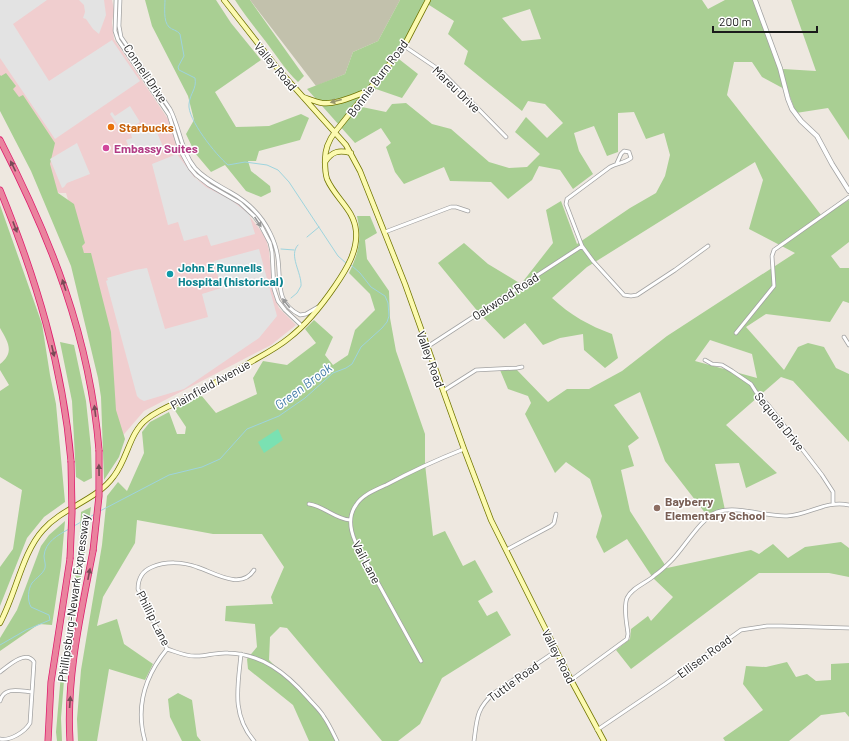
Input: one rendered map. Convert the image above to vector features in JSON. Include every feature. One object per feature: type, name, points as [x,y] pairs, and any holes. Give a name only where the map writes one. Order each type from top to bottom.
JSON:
[{"type":"highway","name":"Phillipsburg-Newark Expressway","points":[[0,140],[33,208],[56,261],[75,320],[90,378],[95,408],[99,450],[99,496],[94,551],[80,620],[73,665],[70,710],[70,741]]},
{"type":"highway","name":"Phillipsburg-Newark Expressway","points":[[0,190],[28,262],[46,322],[62,393],[70,462],[72,512],[70,559],[51,687],[48,741]]},
{"type":"main road","name":"Valley Road","points":[[224,0],[278,69],[335,132],[351,153],[370,192],[491,520],[571,680],[604,741]]},
{"type":"main road","name":"Bonnie Burn Road","points":[[335,132],[404,46],[428,0]]},
{"type":"main road","points":[[302,97],[321,103],[327,103],[369,91]]},
{"type":"main road","name":"Plainfield Avenue","points":[[0,622],[11,602],[30,549],[36,539],[46,526],[59,515],[94,495],[108,483],[120,468],[134,434],[145,421],[154,414],[196,393],[289,339],[302,326],[334,287],[350,261],[356,244],[355,224],[348,210],[328,181],[325,164],[327,145],[335,132]]},
{"type":"main road","points":[[325,164],[328,157],[336,152],[342,151],[351,153]]},
{"type":"street","name":"Connell Drive","points":[[116,0],[115,31],[118,40],[168,115],[180,150],[190,168],[196,175],[209,185],[240,202],[260,224],[270,243],[273,261],[274,290],[278,301],[302,326]]},
{"type":"street","name":"Connell Drive","points":[[120,0],[119,26],[121,37],[166,103],[176,121],[184,148],[195,167],[209,180],[245,201],[263,220],[277,251],[279,288],[286,304],[300,315],[306,314],[318,307]]},
{"type":"street","points":[[755,0],[780,68],[792,109],[801,121],[817,136],[832,164],[849,190]]},
{"type":"street","name":"Mareu Drive","points":[[404,46],[442,71],[506,137]]},
{"type":"street","points":[[162,106],[166,103]]},
{"type":"street","points":[[617,163],[624,151],[629,152],[631,158],[627,162],[617,163],[567,199],[566,208],[582,246],[593,261],[622,293],[627,296],[637,295],[708,246]]},
{"type":"street","points":[[736,333],[774,286],[772,256],[774,250],[849,196]]},
{"type":"street","points":[[385,232],[451,207],[468,211]]},
{"type":"street","name":"Oakwood Road","points":[[427,347],[582,246]]},
{"type":"street","points":[[844,338],[849,345]]},
{"type":"street","name":"Sequoia Drive","points":[[706,360],[712,364],[722,365],[751,384],[822,475],[833,492],[833,504]]},
{"type":"street","points":[[443,391],[476,370],[522,367]]},
{"type":"street","points":[[309,504],[342,519],[350,520],[355,506],[366,495],[419,467],[464,449]]},
{"type":"street","points":[[571,680],[627,639],[626,602],[629,594],[656,575],[672,560],[700,526],[713,514],[720,511],[730,510],[786,516],[833,504],[849,505]]},
{"type":"street","points":[[506,550],[551,526],[554,523],[556,514]]},
{"type":"street","name":"Vail Lane","points":[[350,520],[352,534],[355,541],[421,661]]},
{"type":"street","name":"Phillip Lane","points":[[254,570],[252,574],[246,578],[231,579],[198,567],[172,562],[155,566],[143,572],[139,580],[138,589],[167,649],[193,656],[219,653],[241,654],[252,656],[266,662],[294,683],[322,713],[337,741]]},
{"type":"street","name":"Ellisen Road","points":[[597,730],[666,684],[741,630],[767,626],[849,628]]},
{"type":"street","points":[[145,741],[141,708],[144,691],[152,670],[167,649]]},
{"type":"street","name":"Tuttle Road","points":[[474,741],[478,715],[485,701],[494,693],[556,650]]},
{"type":"street","points":[[241,654],[237,695],[238,708],[247,733],[254,741]]},
{"type":"street","points":[[0,672],[24,656],[32,659],[34,664],[30,723],[28,727],[10,739],[0,739]]},
{"type":"street","points":[[0,702],[3,694],[9,691],[32,692]]},
{"type":"shaded area","points":[[0,0],[112,0],[114,10],[112,22],[114,39],[168,119],[178,146],[196,179],[240,204],[266,238],[269,251],[273,294],[279,308],[296,325],[271,345],[144,411],[119,440],[106,329],[66,193],[59,193],[48,187],[0,95]]},
{"type":"shaded area","points":[[0,0],[47,0],[13,24],[49,81],[112,40],[140,81],[55,139],[0,58]]},
{"type":"shaded area","points":[[79,0],[104,0],[106,15],[99,34],[93,29],[86,19],[83,18],[85,12],[84,5]]},
{"type":"shaded area","points":[[250,0],[400,0],[378,41],[353,52],[345,74],[316,86]]},
{"type":"shaded area","points":[[130,106],[140,122],[128,130],[126,127],[121,130],[110,114],[112,112],[115,116]]},
{"type":"shaded area","points":[[149,126],[151,130],[155,128],[164,149],[160,150],[155,146],[132,156],[126,140],[132,138],[131,134]]},
{"type":"shaded area","points":[[77,143],[90,174],[67,183],[62,188],[50,159]]},
{"type":"shaded area","points":[[177,154],[194,177],[206,187],[231,200],[249,214],[255,234],[211,246],[207,235],[184,241],[178,222],[168,225],[152,164]]},
{"type":"shaded area","points":[[259,249],[277,316],[259,338],[184,389],[144,401],[140,399],[137,396],[106,281],[108,280],[107,278],[147,268],[165,329],[208,317],[202,294],[221,288],[214,261]]},
{"type":"green space","points":[[145,0],[216,0],[231,23],[261,60],[215,92],[236,127],[269,126],[301,114],[309,118],[300,140],[259,151],[256,161],[248,161],[251,171],[270,186],[271,192],[261,197],[246,191],[225,165],[211,172],[195,153],[186,134],[194,120],[188,96],[152,26]]},
{"type":"green space","points":[[235,0],[250,0],[304,76],[298,82],[267,44]]},
{"type":"green space","points":[[400,0],[702,0],[708,9],[725,0],[755,0],[783,69],[816,71],[791,0],[849,0],[849,140],[828,108],[796,113],[788,91],[762,77],[752,62],[734,62],[727,95],[821,215],[849,200],[849,242],[831,256],[840,268],[849,268],[849,303],[843,301],[830,322],[766,314],[746,327],[784,370],[798,347],[808,343],[824,347],[836,368],[849,374],[849,442],[793,381],[781,377],[726,425],[777,473],[746,488],[739,463],[715,464],[725,510],[709,518],[665,461],[640,392],[614,405],[639,438],[628,446],[634,466],[621,470],[630,511],[667,568],[751,550],[759,554],[773,544],[788,558],[805,547],[841,542],[849,548],[849,577],[829,573],[759,573],[631,669],[616,650],[630,639],[631,629],[648,616],[651,621],[673,597],[653,578],[627,539],[604,553],[596,537],[602,516],[590,479],[566,462],[555,473],[525,414],[531,403],[528,396],[508,389],[500,370],[515,368],[548,402],[567,389],[589,389],[622,371],[667,336],[795,253],[749,229],[763,180],[755,162],[587,267],[552,298],[580,319],[612,334],[618,358],[605,368],[584,350],[583,334],[560,338],[543,345],[525,323],[504,339],[479,313],[438,263],[464,243],[488,264],[521,284],[553,243],[546,210],[561,201],[577,244],[630,208],[656,193],[665,176],[670,155],[664,133],[646,139],[634,112],[618,113],[618,152],[607,156],[594,126],[574,133],[579,151],[593,174],[573,189],[560,170],[539,166],[532,180],[508,199],[491,182],[450,181],[444,167],[404,184],[395,172],[386,147],[391,143],[381,128],[355,143],[307,89],[345,74],[353,52],[378,41]],"holes":[[[426,3],[454,21],[448,34],[468,51],[464,64],[522,111],[528,101],[545,104],[563,123],[547,138],[526,117],[515,132],[540,154],[527,167],[509,168],[489,162],[451,129],[432,124],[406,103],[392,104],[386,112],[362,107],[376,89],[402,98],[418,74],[395,56]],[[530,9],[541,39],[522,41],[502,18]],[[710,340],[752,354],[757,378],[695,361]]]},
{"type":"green space","points":[[6,73],[16,86],[13,89],[19,97],[23,95],[55,143],[50,164],[58,193],[74,204],[85,243],[82,246],[84,253],[91,253],[111,332],[116,410],[125,439],[119,457],[104,480],[101,397],[98,378],[71,266],[31,171],[0,111],[0,75],[1,76]]},
{"type":"green space","points":[[0,205],[42,324],[56,404],[65,502],[44,517],[27,538],[0,606],[0,567],[13,549],[22,490],[0,477],[0,391],[9,385],[0,370],[0,364],[5,360],[9,347],[0,328]]},
{"type":"green space","points":[[357,216],[370,216],[377,233],[365,240],[367,259],[389,291],[390,318],[396,351],[425,434],[425,464],[433,536],[445,531],[463,566],[475,560],[493,592],[478,601],[487,616],[497,611],[511,635],[442,678],[420,724],[398,741],[382,741],[287,628],[280,627],[270,637],[269,660],[318,709],[337,741],[309,741],[293,705],[248,669],[247,659],[257,647],[255,624],[225,621],[226,606],[273,604],[271,597],[284,567],[262,534],[213,534],[137,520],[135,543],[103,597],[97,626],[117,619],[124,644],[153,664],[145,680],[109,669],[97,741],[78,741],[77,719],[81,670],[102,545],[107,496],[118,482],[127,491],[144,453],[142,432],[150,422],[169,412],[177,434],[185,434],[186,427],[174,409],[201,395],[216,413],[257,394],[253,378],[263,361],[287,365],[316,343],[305,329],[314,320],[333,337],[325,355],[333,365],[348,355],[355,330],[375,310],[370,294],[349,273],[359,245],[359,224]]},
{"type":"green space","points":[[60,342],[74,345],[86,401],[91,448],[92,478],[84,482],[76,477],[72,401]]},
{"type":"green space","points":[[278,429],[283,440],[264,453],[258,442]]},
{"type":"green space","points":[[91,507],[84,559],[65,668],[61,718],[62,741],[57,741],[56,732],[62,662],[79,551],[81,512]]},
{"type":"green space","points":[[65,521],[61,566],[52,625],[39,624],[0,651],[0,638],[17,610],[41,546],[49,535]]},
{"type":"green space","points":[[787,662],[796,677],[807,674],[816,681],[831,680],[831,664],[849,663],[849,717],[845,712],[821,715],[789,741],[725,741],[723,738],[763,710],[743,684],[746,666],[766,667]]},
{"type":"green space","points":[[178,693],[192,700],[197,736],[201,741],[182,741],[170,717],[168,699]]},
{"type":"waterway","name":"Green Brook","points":[[165,0],[167,24],[170,28],[180,34],[184,56],[178,67],[179,70],[195,78],[195,85],[189,104],[193,118],[203,136],[228,165],[245,162],[267,165],[278,170],[289,182],[338,256],[346,263]]},
{"type":"waterway","points":[[307,237],[319,227]]},
{"type":"waterway","points":[[291,298],[297,293],[301,286],[294,254],[298,245]]},
{"type":"waterway","points":[[281,249],[294,250]]},
{"type":"waterway","name":"Green Brook","points":[[100,511],[169,475],[202,467],[220,459],[247,429],[279,416],[305,398],[333,373],[352,364],[361,347],[382,328],[387,322],[389,316],[388,303],[385,296],[371,287],[360,273],[351,265]]},
{"type":"waterway","name":"Green Brook","points":[[74,526],[95,514]]},
{"type":"waterway","name":"Green Brook","points":[[0,645],[26,630],[50,620],[49,615],[31,607],[29,601],[29,591],[32,583],[45,568],[44,556],[49,543],[69,529]]},
{"type":"place","name":"Starbucks","points":[[111,127]]},
{"type":"place","name":"Embassy Suites","points":[[106,148]]},
{"type":"place","name":"John E Runnells Hospital (historical)","points":[[170,274]]},
{"type":"place","name":"Bayberry Elementary School","points":[[657,508]]}]
